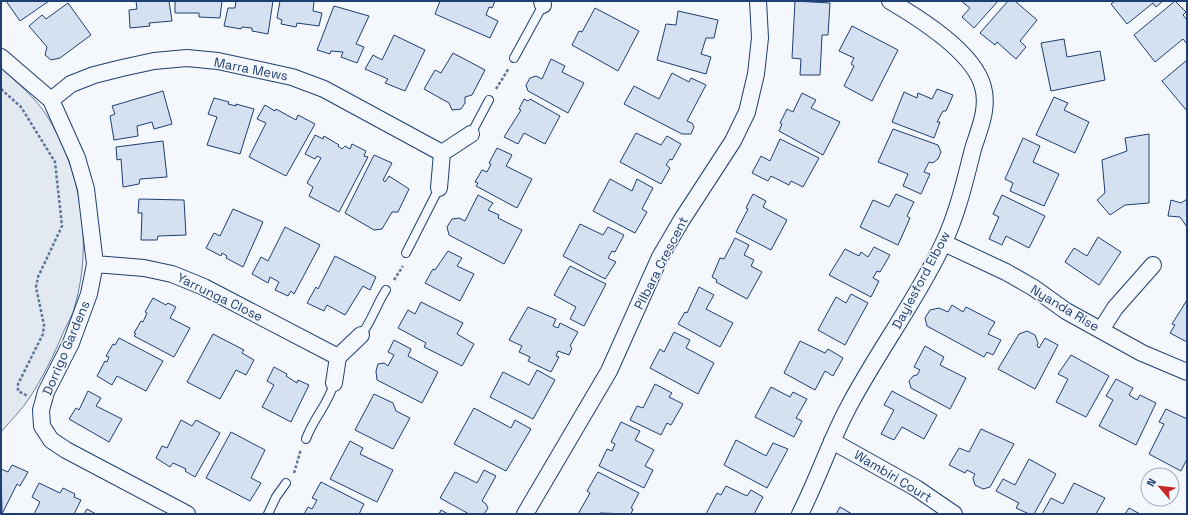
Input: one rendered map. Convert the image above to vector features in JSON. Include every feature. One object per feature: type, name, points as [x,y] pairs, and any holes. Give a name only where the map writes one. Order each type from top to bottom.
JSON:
[{"type":"street","name":"Pilbara Crescent","points":[[525,514],[609,371],[660,257],[681,221],[733,141],[747,112],[756,74],[760,38],[758,1]]},
{"type":"street","name":"Daylesford Elbow","points":[[800,514],[832,441],[864,378],[913,300],[944,243],[961,193],[981,124],[985,104],[983,87],[977,71],[957,49],[938,32],[890,1]]},
{"type":"street","name":"Dorrigo Gardens","points":[[1,57],[51,100],[78,158],[86,189],[95,264],[89,294],[80,321],[46,392],[41,410],[42,426],[51,440],[66,450],[187,514]]},
{"type":"street","name":"Marra Mews","points":[[51,100],[71,84],[94,75],[122,68],[154,61],[187,58],[218,61],[292,77],[324,89],[442,153]]},
{"type":"street","points":[[439,188],[442,153],[471,134]]},
{"type":"street","name":"Nyanda Rise","points":[[944,243],[1006,272],[1034,288],[1066,311],[1142,353],[1187,372]]},
{"type":"street","name":"Yarrunga Close","points":[[95,264],[144,268],[172,274],[204,287],[338,357]]},
{"type":"street","points":[[1100,330],[1115,308],[1152,264]]},
{"type":"street","points":[[334,383],[338,357],[361,335]]},
{"type":"street","name":"Wambiri Court","points":[[832,441],[916,488],[954,514]]},
{"type":"lane","points":[[514,58],[543,3]]},
{"type":"lane","points":[[471,134],[489,100]]},
{"type":"lane","points":[[406,254],[439,188]]},
{"type":"lane","points":[[361,335],[370,323],[377,304],[386,290]]},
{"type":"lane","points":[[306,439],[311,425],[330,399],[334,383]]},
{"type":"lane","points":[[268,514],[276,497],[286,483]]},
{"type":"path","points":[[489,100],[514,58]]},
{"type":"path","points":[[1,89],[21,107],[55,162],[62,226],[38,277],[36,287],[44,325],[43,334],[18,384],[18,391],[43,402]]},
{"type":"path","points":[[386,290],[402,267],[406,254]]},
{"type":"path","points":[[286,483],[294,473],[299,452],[306,439]]},
{"type":"shaded area","points":[[1,68],[26,90],[37,103],[47,116],[59,137],[76,183],[83,233],[83,257],[80,282],[73,312],[52,358],[35,389],[1,432]]},
{"type":"building","points":[[6,1],[49,1],[20,21]]},
{"type":"building","points":[[136,1],[169,1],[172,21],[149,23],[150,26],[130,28],[129,10],[137,9]]},
{"type":"building","points":[[175,1],[222,1],[220,18],[199,17],[199,13],[175,13]]},
{"type":"building","points":[[236,1],[273,1],[268,34],[252,31],[252,28],[242,27],[241,29],[224,26],[228,8],[235,8]]},
{"type":"building","points":[[280,1],[314,1],[313,11],[322,13],[319,26],[297,23],[296,27],[281,24],[282,20],[277,18]]},
{"type":"building","points":[[440,1],[495,1],[492,8],[489,7],[486,15],[498,21],[490,38],[435,14]]},
{"type":"building","points":[[795,1],[830,3],[828,35],[822,35],[820,75],[800,75],[801,59],[792,58]]},
{"type":"building","points":[[961,1],[998,1],[974,28],[962,17],[970,8]]},
{"type":"building","points":[[1008,1],[1015,1],[1037,20],[1020,41],[1026,47],[1016,59],[997,42],[995,45],[980,33]]},
{"type":"building","points":[[1115,1],[1163,1],[1156,7],[1153,3],[1127,24],[1111,4]]},
{"type":"building","points":[[1175,1],[1186,12],[1183,15],[1187,20],[1187,44],[1183,39],[1155,62],[1134,35]]},
{"type":"building","points":[[68,3],[91,35],[60,58],[51,60],[45,55],[47,47],[29,26],[42,15],[46,19]]},
{"type":"building","points":[[334,6],[369,16],[356,44],[364,47],[357,63],[341,57],[343,52],[331,51],[330,54],[317,50]]},
{"type":"building","points":[[595,8],[639,31],[618,71],[572,45],[579,31],[582,32]]},
{"type":"building","points":[[678,11],[718,20],[714,38],[706,38],[701,54],[711,57],[706,74],[657,60],[666,24],[676,25]]},
{"type":"building","points":[[852,26],[898,50],[872,101],[844,86],[854,66],[851,64],[854,58],[839,51]]},
{"type":"building","points":[[394,35],[425,50],[405,91],[385,83],[388,79],[365,69],[373,55],[382,60]]},
{"type":"building","points":[[1064,39],[1067,57],[1100,51],[1105,80],[1051,91],[1041,43]]},
{"type":"building","points":[[453,53],[485,70],[472,95],[465,97],[465,103],[461,109],[452,110],[449,103],[424,89],[435,70],[441,73]]},
{"type":"building","points":[[551,59],[565,66],[562,72],[584,83],[568,113],[528,91],[526,85],[530,78],[536,76],[542,79]]},
{"type":"building","points":[[1187,60],[1187,111],[1162,81]]},
{"type":"building","points":[[672,73],[689,82],[691,78],[706,85],[687,121],[692,123],[694,127],[691,134],[682,134],[624,104],[634,86],[659,99]]},
{"type":"building","points":[[937,89],[953,95],[946,111],[943,111],[937,122],[940,122],[934,138],[892,122],[904,92],[917,98],[918,93],[932,99]]},
{"type":"building","points":[[163,91],[172,124],[154,129],[152,122],[137,126],[138,136],[114,140],[110,116],[115,114],[112,106]]},
{"type":"building","points":[[802,93],[816,100],[811,108],[840,122],[823,155],[779,131],[782,124],[780,123],[787,109],[793,112]]},
{"type":"building","points":[[1054,97],[1068,103],[1064,110],[1089,122],[1075,153],[1036,135]]},
{"type":"building","points":[[214,98],[229,102],[228,104],[236,106],[236,104],[254,109],[240,154],[207,145],[217,117],[208,114]]},
{"type":"building","points":[[524,99],[528,101],[530,99],[560,116],[545,144],[524,133],[518,144],[504,137],[521,110],[519,109]]},
{"type":"building","points":[[265,105],[296,120],[298,115],[315,124],[286,176],[249,157],[266,123],[257,119]]},
{"type":"building","points":[[893,129],[938,145],[941,152],[938,159],[933,163],[929,162],[924,172],[930,174],[921,194],[903,186],[908,174],[878,162]]},
{"type":"building","points":[[636,133],[661,145],[667,136],[681,144],[672,160],[670,159],[666,165],[670,168],[661,184],[620,162]]},
{"type":"building","points":[[1149,134],[1149,203],[1125,205],[1110,215],[1097,200],[1105,193],[1102,160],[1127,151],[1125,138]]},
{"type":"building","points":[[315,135],[323,139],[324,136],[339,145],[338,146],[342,149],[345,146],[350,149],[352,144],[366,151],[364,156],[368,157],[339,212],[309,196],[313,187],[307,183],[321,158],[317,156],[315,159],[305,154]]},
{"type":"building","points":[[1023,138],[1040,146],[1033,162],[1059,174],[1044,206],[1010,191],[1013,183],[1005,179]]},
{"type":"building","points":[[780,139],[819,158],[803,187],[791,181],[789,185],[771,176],[768,181],[752,173],[761,156],[770,161]]},
{"type":"building","points":[[163,141],[167,177],[140,179],[139,184],[123,187],[121,159],[117,160],[116,147]]},
{"type":"building","points":[[497,148],[512,155],[506,166],[532,179],[517,208],[476,186],[478,183],[475,182],[482,170],[487,172],[491,164],[489,163]]},
{"type":"building","points":[[374,155],[392,163],[383,180],[385,182],[389,176],[409,189],[398,212],[392,212],[382,229],[374,230],[345,213]]},
{"type":"building","points":[[610,179],[632,191],[637,179],[653,188],[642,209],[647,212],[635,233],[593,211]]},
{"type":"building","points":[[753,194],[766,201],[763,207],[787,220],[771,250],[736,232],[748,209],[746,208]]},
{"type":"building","points":[[896,194],[914,202],[907,216],[910,218],[898,245],[860,227],[873,200],[889,207]]},
{"type":"building","points":[[478,195],[493,203],[488,210],[499,215],[498,218],[522,230],[504,264],[449,235],[447,227],[452,219],[459,218],[465,221]]},
{"type":"building","points":[[1002,195],[1045,216],[1029,248],[1006,236],[1002,245],[989,239],[999,217],[993,214]]},
{"type":"building","points":[[139,199],[184,200],[186,235],[158,236],[157,240],[141,240],[142,213],[138,213]]},
{"type":"building","points":[[1187,199],[1187,227],[1180,217],[1168,216],[1171,200],[1181,203]]},
{"type":"building","points":[[233,209],[263,222],[243,267],[226,258],[227,256],[222,253],[221,256],[206,248],[214,233],[220,236]]},
{"type":"building","points":[[580,224],[603,235],[608,227],[624,235],[615,252],[612,251],[608,258],[616,262],[605,279],[563,256]]},
{"type":"building","points":[[285,227],[320,245],[294,294],[291,291],[288,296],[275,290],[279,282],[270,277],[268,283],[252,274],[261,257],[268,261]]},
{"type":"building","points":[[1098,237],[1121,252],[1099,285],[1065,262],[1074,248],[1087,256]]},
{"type":"building","points":[[735,238],[749,245],[744,255],[754,260],[751,266],[762,272],[747,299],[716,282],[717,280],[712,277],[720,258],[724,259]]},
{"type":"building","points":[[874,247],[890,255],[880,272],[877,271],[873,278],[879,281],[871,297],[829,275],[845,249],[859,256],[861,252],[868,257]]},
{"type":"building","points":[[448,251],[462,258],[457,266],[474,274],[460,301],[425,283],[433,269],[435,270]]},
{"type":"building","points":[[335,256],[376,277],[370,290],[363,286],[345,315],[327,305],[324,311],[307,303],[316,287],[318,289]]},
{"type":"building","points":[[570,266],[606,284],[584,326],[570,319],[576,307],[554,295]]},
{"type":"building","points":[[699,287],[714,295],[706,309],[733,323],[720,347],[678,324],[685,312],[687,313]]},
{"type":"building","points":[[851,294],[868,303],[845,345],[818,330],[836,297],[846,303]]},
{"type":"building","points":[[153,298],[166,305],[168,303],[176,307],[170,318],[190,328],[174,357],[134,336],[136,334],[134,333],[141,321],[143,322],[147,313],[145,312]]},
{"type":"building","points":[[1187,300],[1187,342],[1170,333],[1175,325],[1172,324]]},
{"type":"building","points":[[421,302],[463,323],[457,334],[474,344],[462,366],[424,347],[426,343],[398,328],[408,310],[415,314]]},
{"type":"building","points":[[952,305],[963,312],[966,307],[995,322],[988,334],[1001,340],[993,355],[987,352],[984,357],[927,326],[925,318],[930,310],[939,308],[948,312]]},
{"type":"building","points":[[528,307],[556,319],[553,326],[558,328],[560,323],[578,332],[570,346],[572,348],[569,355],[558,351],[556,356],[559,357],[551,372],[528,361],[530,357],[519,352],[522,346],[509,340]]},
{"type":"building","points":[[1027,331],[1035,335],[1038,343],[1037,346],[1039,348],[1045,338],[1058,345],[1035,389],[998,369],[1019,334]]},
{"type":"building","points":[[674,332],[690,340],[686,348],[714,363],[698,394],[650,368],[660,349],[664,352]]},
{"type":"building","points":[[213,334],[244,350],[242,353],[254,360],[246,375],[236,370],[220,399],[187,382]]},
{"type":"building","points":[[119,338],[163,361],[146,391],[117,376],[112,385],[97,376],[105,361],[107,362],[109,357],[106,356],[113,344],[115,345]]},
{"type":"building","points":[[394,340],[411,349],[408,356],[438,372],[422,403],[377,380],[376,371],[378,364],[384,363],[388,366],[394,355],[388,352]]},
{"type":"building","points":[[800,341],[825,353],[828,349],[843,358],[833,376],[825,371],[815,390],[784,373]]},
{"type":"building","points":[[925,346],[944,357],[940,365],[966,378],[950,409],[911,388],[909,381],[913,376],[917,375],[920,370],[914,367]]},
{"type":"building","points":[[1071,355],[1109,376],[1086,417],[1056,402],[1068,379],[1058,374]]},
{"type":"building","points":[[274,367],[287,374],[286,376],[297,383],[298,380],[309,385],[291,422],[262,407],[274,385],[267,381]]},
{"type":"building","points":[[537,370],[555,380],[533,419],[490,397],[503,372],[529,385]]},
{"type":"building","points":[[1116,379],[1133,388],[1129,395],[1137,400],[1140,395],[1156,403],[1136,445],[1099,426],[1113,400],[1106,396]]},
{"type":"building","points":[[655,384],[672,393],[669,397],[683,404],[671,425],[667,423],[661,435],[630,420],[637,406],[643,408]]},
{"type":"building","points":[[771,387],[790,397],[793,392],[807,399],[796,418],[802,421],[794,437],[755,417]]},
{"type":"building","points":[[88,391],[101,398],[96,406],[122,419],[109,442],[69,419],[76,408],[79,410]]},
{"type":"building","points":[[892,391],[937,415],[924,439],[902,427],[894,440],[881,434],[894,410],[884,405]]},
{"type":"building","points":[[374,394],[393,403],[396,411],[410,418],[393,449],[355,430]]},
{"type":"building","points":[[474,408],[511,428],[515,420],[531,429],[506,471],[454,444]]},
{"type":"building","points":[[1166,409],[1187,419],[1187,459],[1181,471],[1180,467],[1173,467],[1149,454],[1164,424],[1159,422]]},
{"type":"building","points":[[181,420],[192,426],[196,420],[220,433],[195,477],[185,471],[186,469],[173,463],[170,467],[156,458],[162,446],[167,448]]},
{"type":"building","points":[[621,422],[640,431],[635,440],[654,450],[645,466],[653,470],[644,488],[599,466],[607,449],[612,451],[615,444],[611,442]]},
{"type":"building","points":[[981,429],[1014,444],[990,487],[983,489],[975,485],[973,478],[975,474],[967,470],[965,473],[949,465],[959,448],[969,452]]},
{"type":"building","points":[[231,432],[265,450],[251,478],[261,483],[250,501],[206,478]]},
{"type":"building","points":[[736,440],[766,456],[773,443],[788,449],[767,488],[724,465]]},
{"type":"building","points":[[350,441],[363,448],[360,454],[393,470],[377,502],[330,479]]},
{"type":"building","points":[[1029,459],[1056,474],[1034,514],[1029,514],[1016,508],[1019,503],[996,491],[1003,479],[1015,485]]},
{"type":"building","points":[[12,465],[28,472],[20,486],[17,484],[2,514],[1,469],[8,472]]},
{"type":"building","points":[[484,470],[496,476],[482,501],[488,508],[484,514],[469,514],[440,498],[455,472],[477,483]]},
{"type":"building","points":[[598,472],[639,493],[631,508],[633,509],[631,514],[578,514],[590,493],[587,491]]},
{"type":"building","points":[[321,482],[364,504],[359,514],[304,514],[308,507],[312,509],[317,500],[312,498]]},
{"type":"building","points":[[39,483],[60,493],[63,488],[75,494],[74,497],[81,500],[74,514],[34,514],[40,502],[32,497]]},
{"type":"building","points":[[1074,483],[1105,498],[1096,514],[1042,514],[1051,498],[1063,504]]},
{"type":"building","points":[[726,486],[747,496],[751,490],[763,497],[754,514],[706,514],[717,493],[721,495]]},
{"type":"building","points":[[840,507],[852,514],[836,514]]},
{"type":"building","points":[[1129,508],[1140,514],[1125,514]]},
{"type":"building","points":[[87,509],[96,514],[84,514]]},
{"type":"building","points":[[441,510],[448,514],[439,514]]}]
